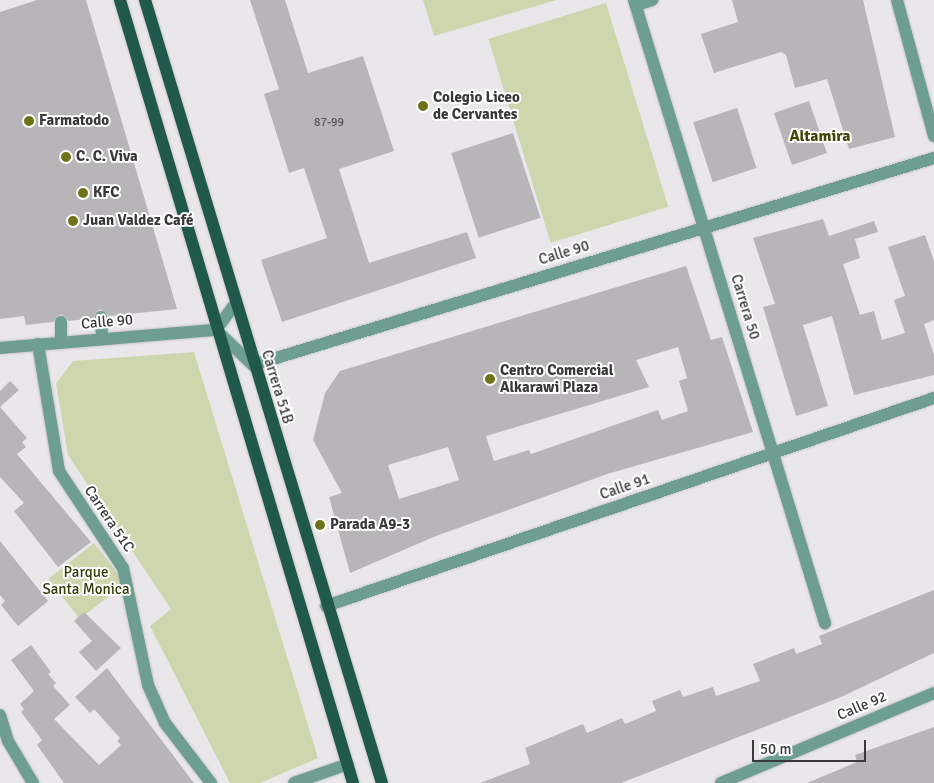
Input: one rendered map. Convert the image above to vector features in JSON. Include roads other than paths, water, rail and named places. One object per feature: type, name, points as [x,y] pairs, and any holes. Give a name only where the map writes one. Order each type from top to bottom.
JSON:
[{"type":"main road","points":[[120,0],[216,330],[353,783]]},
{"type":"main road","name":"Carrera 51B","points":[[145,0],[234,305],[382,783]]},
{"type":"street","points":[[635,3],[652,0]]},
{"type":"street","points":[[897,0],[934,136]]},
{"type":"street","name":"Carrera 50","points":[[635,3],[825,623]]},
{"type":"street","name":"Calle 90","points":[[253,365],[934,158]]},
{"type":"street","points":[[234,305],[216,330],[253,365]]},
{"type":"street","points":[[101,317],[102,339]]},
{"type":"street","points":[[61,322],[61,342]]},
{"type":"street","name":"Calle 90","points":[[0,348],[216,330]]},
{"type":"street","name":"Carrera 51C","points":[[38,344],[59,471],[123,568],[148,685],[165,723],[211,783]]},
{"type":"street","name":"Calle 91","points":[[326,606],[934,398]]},
{"type":"street","name":"Calle 92","points":[[721,783],[934,693]]},
{"type":"street","points":[[0,716],[8,741],[33,783]]},
{"type":"street","points":[[294,783],[348,764]]},
{"type":"place","name":"Colegio Liceo de Cervantes","points":[[423,106]]},
{"type":"place","name":"Farmatodo","points":[[29,121]]},
{"type":"place","name":"C. C. Viva","points":[[66,157]]},
{"type":"place","name":"KFC","points":[[83,193]]},
{"type":"place","name":"Juan Valdez Café","points":[[73,221]]},
{"type":"place","name":"Centro Comercial Alkarawi Plaza","points":[[490,379]]},
{"type":"place","name":"Parada A9-3","points":[[320,525]]},
{"type":"district","name":"Altamira","points":[[820,136]]},
{"type":"park label","name":"Parque Santa Monica","points":[[86,580]]}]
